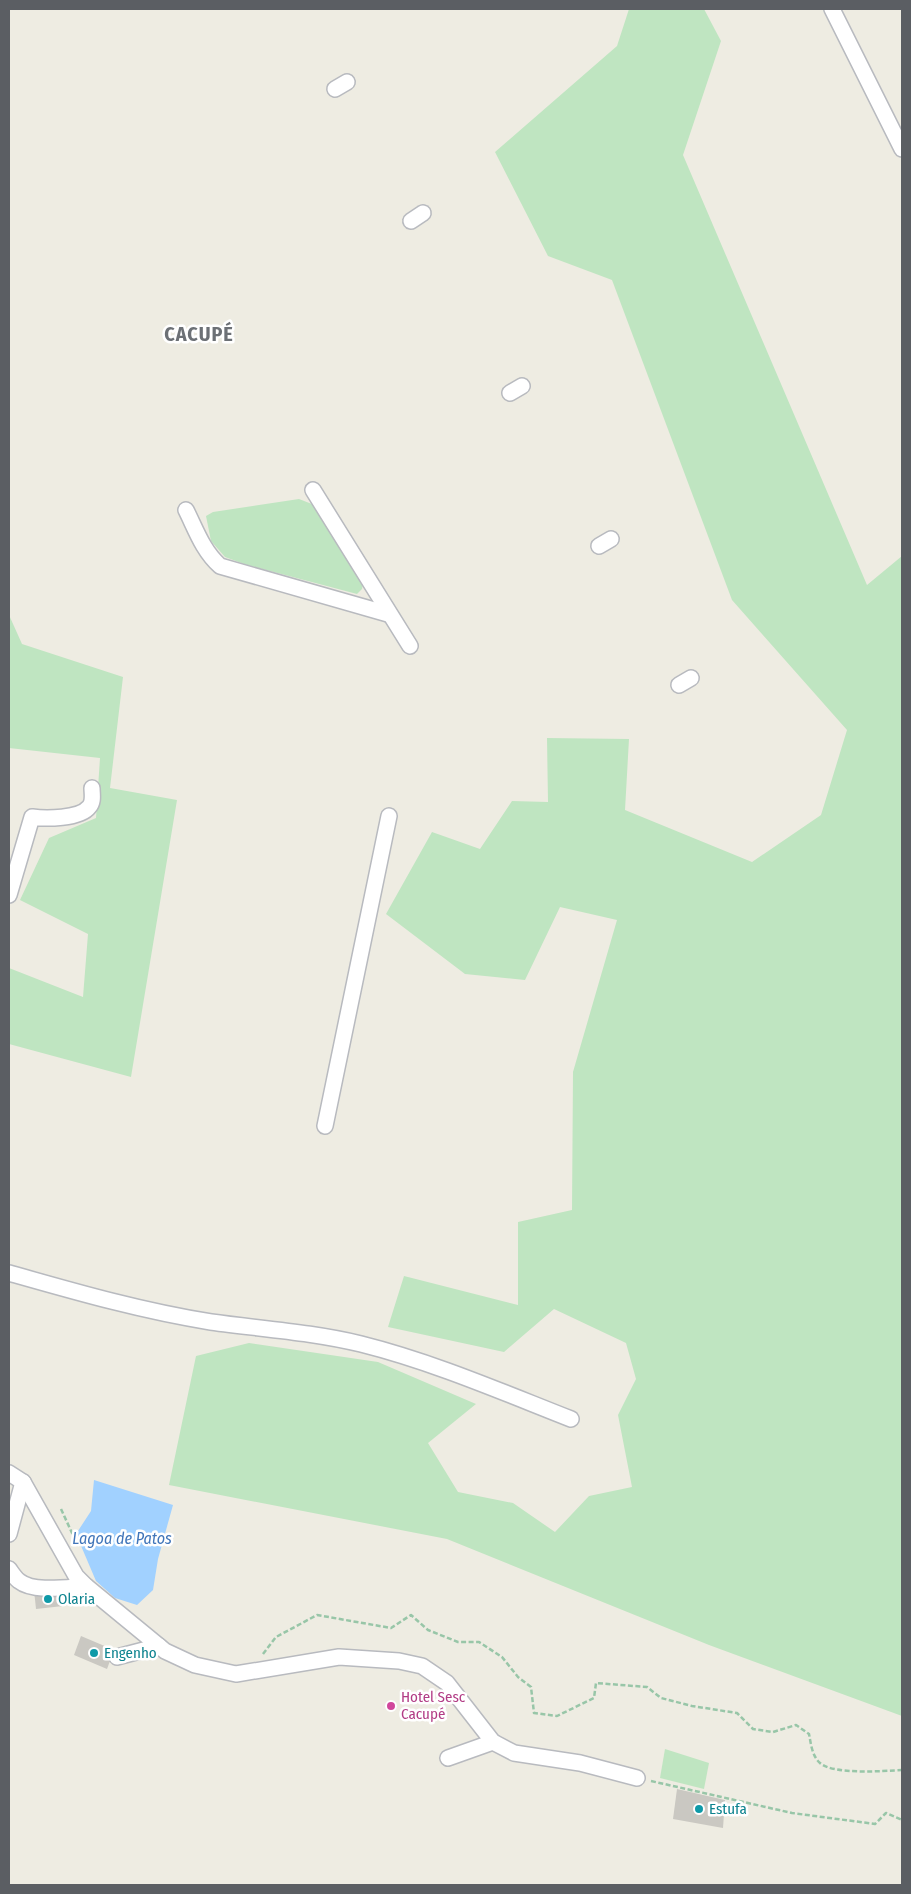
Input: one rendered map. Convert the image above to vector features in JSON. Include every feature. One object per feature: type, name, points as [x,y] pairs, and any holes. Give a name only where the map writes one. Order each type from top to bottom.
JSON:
[{"type":"street","points":[[832,9],[902,149]]},
{"type":"street","points":[[313,490],[388,614],[410,646]]},
{"type":"street","points":[[186,510],[204,548],[220,566],[388,614]]},
{"type":"street","points":[[9,895],[32,817],[54,819],[83,812],[89,808],[92,802],[92,788]]},
{"type":"street","points":[[324,1126],[389,816]]},
{"type":"street","points":[[9,1273],[86,1295],[173,1315],[322,1336],[360,1344],[436,1368],[571,1419]]},
{"type":"street","points":[[9,1473],[23,1482],[76,1576],[166,1651],[195,1665],[236,1674],[339,1657],[399,1661],[422,1666],[446,1683],[493,1742],[514,1753],[580,1763],[637,1778]]},
{"type":"street","points":[[9,1534],[23,1482]]},
{"type":"street","points":[[9,1569],[20,1582],[34,1587],[86,1586]]},
{"type":"street","points":[[117,1657],[159,1646]]},
{"type":"street","points":[[448,1758],[493,1742]]},
{"type":"path","points":[[263,1655],[276,1637],[318,1615],[391,1628],[412,1615],[428,1630],[458,1642],[479,1642],[502,1657],[518,1678],[531,1687],[534,1713],[557,1716],[594,1698],[596,1684],[647,1687],[661,1698],[692,1706],[737,1713],[753,1729],[773,1732],[796,1724],[809,1734],[812,1751],[820,1764],[832,1769],[861,1772],[902,1770]]},
{"type":"path","points":[[637,1778],[792,1813],[875,1824],[886,1813],[902,1820]]},
{"type":"green space","points":[[629,9],[704,9],[721,41],[683,155],[867,585],[902,556],[902,1716],[709,1645],[447,1539],[169,1485],[196,1356],[249,1343],[378,1362],[476,1404],[428,1443],[458,1492],[513,1503],[555,1532],[589,1496],[632,1487],[618,1415],[636,1379],[626,1343],[554,1309],[504,1352],[388,1327],[404,1276],[518,1305],[518,1222],[572,1210],[573,1072],[617,920],[560,907],[525,980],[465,974],[386,914],[432,832],[480,849],[512,801],[548,802],[547,738],[629,739],[625,810],[752,862],[821,815],[847,730],[732,600],[612,280],[548,256],[495,152],[617,46]]},
{"type":"green space","points":[[299,499],[317,506],[363,584],[362,589],[357,594],[247,565],[225,557],[211,541],[206,516],[213,512]]},
{"type":"green space","points":[[9,615],[22,644],[123,677],[110,788],[177,800],[131,1077],[9,1044],[9,968],[83,997],[88,934],[20,900],[49,838],[96,818],[100,758],[9,748]]},
{"type":"green space","points":[[665,1749],[709,1763],[704,1789],[660,1778]]},
{"type":"water","name":"Lagoa de Patos","points":[[94,1480],[173,1505],[158,1559],[153,1590],[137,1605],[115,1598],[96,1581],[76,1534],[91,1511]]},
{"type":"building","name":"Olaria","points":[[34,1590],[60,1592],[63,1606],[36,1609]]},
{"type":"building","name":"Engenho","points":[[81,1636],[114,1650],[107,1669],[74,1655]]},
{"type":"building","name":"Estufa","points":[[677,1789],[725,1800],[723,1828],[673,1819]]},
{"type":"place","name":"Olaria","points":[[48,1599]]},
{"type":"place","name":"Engenho","points":[[94,1653]]},
{"type":"place","name":"Hotel Sesc Cacupé","points":[[391,1706]]},
{"type":"place","name":"Estufa","points":[[699,1809]]},
{"type":"district","name":"CACUPÉ","points":[[199,334]]}]
